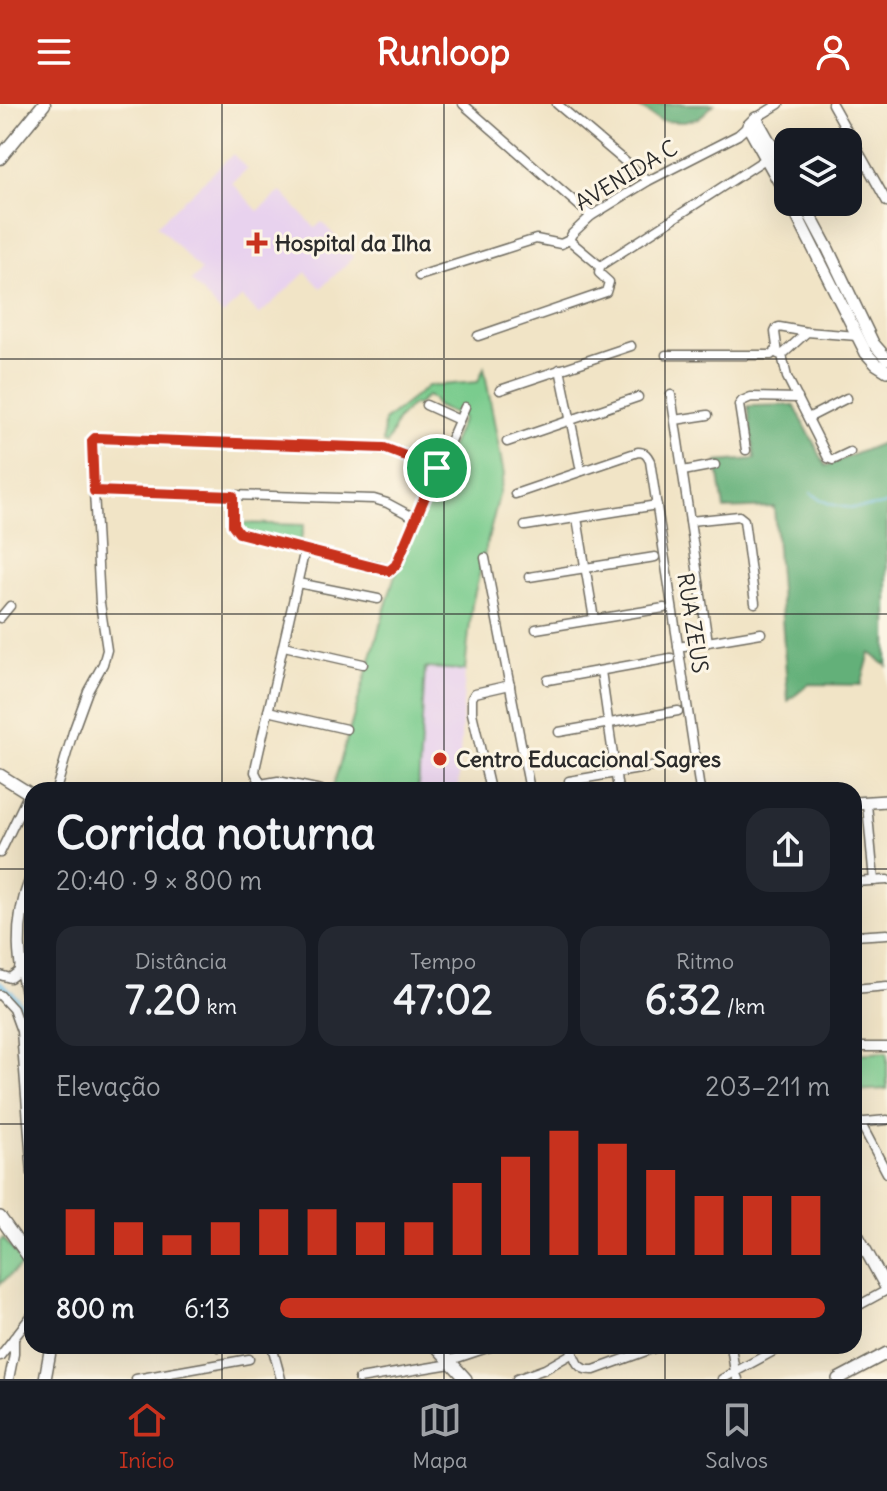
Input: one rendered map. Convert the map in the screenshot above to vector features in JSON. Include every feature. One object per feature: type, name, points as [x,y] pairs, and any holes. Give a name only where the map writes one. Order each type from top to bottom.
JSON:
[{"type":"main road","points":[[0,145],[33,104]]},
{"type":"main road","points":[[0,158],[44,104]]},
{"type":"street","points":[[463,104],[591,216]]},
{"type":"street","points":[[557,104],[648,181]]},
{"type":"street","name":"AVENIDA C","points":[[569,240],[591,216],[648,181],[738,135],[779,104]]},
{"type":"street","points":[[832,104],[887,202]]},
{"type":"street","points":[[752,122],[774,171]]},
{"type":"street","points":[[752,122],[774,154]]},
{"type":"street","points":[[478,336],[606,292],[609,282],[599,273],[600,266],[767,158]]},
{"type":"street","points":[[799,216],[823,252],[885,366]]},
{"type":"street","points":[[809,216],[857,336],[866,353],[885,366]]},
{"type":"street","points":[[419,276],[536,239],[556,244],[569,240],[600,266]]},
{"type":"street","points":[[850,452],[833,460],[828,458],[787,377],[779,353],[777,328],[857,336]]},
{"type":"street","points":[[666,355],[771,355],[779,353],[807,332]]},
{"type":"street","points":[[500,390],[631,346]]},
{"type":"street","points":[[515,494],[581,471],[560,369]]},
{"type":"street","points":[[671,395],[708,642]]},
{"type":"street","points":[[507,442],[638,397]]},
{"type":"street","points":[[746,450],[739,405],[742,401],[751,397],[798,398]]},
{"type":"street","points":[[808,418],[847,398]]},
{"type":"street","points":[[426,405],[459,420]]},
{"type":"street","points":[[233,496],[233,525],[239,533],[389,571],[396,565],[465,407]]},
{"type":"street","points":[[675,420],[708,415]]},
{"type":"street","points":[[58,782],[88,691],[107,650],[100,603],[93,439],[384,448],[437,468]]},
{"type":"street","name":"RUA ZEUS","points":[[581,471],[638,452],[644,452],[650,461],[699,782]]},
{"type":"street","points":[[683,471],[715,465]]},
{"type":"street","points":[[94,491],[374,499],[415,518]]},
{"type":"street","points":[[525,526],[657,505]]},
{"type":"street","points":[[690,521],[739,516],[744,520],[755,603]]},
{"type":"street","points":[[577,518],[594,619]]},
{"type":"street","points":[[260,782],[256,765],[305,549]]},
{"type":"street","points":[[529,577],[655,557]]},
{"type":"street","points":[[485,558],[528,782]]},
{"type":"street","points":[[298,583],[378,599]]},
{"type":"street","points":[[0,618],[10,606]]},
{"type":"street","points":[[536,629],[664,608]]},
{"type":"street","points":[[678,647],[761,633]]},
{"type":"street","points":[[284,646],[363,664]]},
{"type":"street","points":[[548,680],[671,658]]},
{"type":"street","points":[[601,671],[618,782]]},
{"type":"street","points":[[488,782],[472,713],[472,698],[475,693],[510,685]]},
{"type":"street","points":[[268,711],[346,729]]},
{"type":"street","points":[[559,732],[678,711]]},
{"type":"street","points":[[569,781],[687,761]]},
{"type":"street","points":[[0,775],[24,790]]},
{"type":"street","points":[[862,804],[887,801]]},
{"type":"street","points":[[867,804],[874,881]]},
{"type":"street","points":[[0,853],[24,806]]},
{"type":"street","points":[[862,882],[887,880]]},
{"type":"street","points":[[24,898],[20,915],[24,981]]},
{"type":"street","points":[[862,936],[887,934]]},
{"type":"street","points":[[0,975],[15,976],[21,961]]},
{"type":"street","points":[[862,988],[887,986]]},
{"type":"street","points":[[0,995],[13,1009],[21,1031],[24,1070]]},
{"type":"street","points":[[862,1047],[887,1047]]},
{"type":"street","points":[[862,1122],[887,1120]]},
{"type":"street","points":[[862,1130],[887,1173]]},
{"type":"street","points":[[1,1222],[24,1252]]},
{"type":"street","points":[[862,1244],[887,1290],[862,1304]]},
{"type":"street","points":[[0,1356],[24,1324]]},
{"type":"street","points":[[9,1379],[14,1354],[13,1337]]},
{"type":"street","points":[[838,1379],[856,1375],[887,1353]]},
{"type":"street","points":[[45,1379],[50,1354]]},
{"type":"street","points":[[274,1354],[281,1379]]},
{"type":"street","points":[[443,1354],[466,1379]]},
{"type":"street","points":[[359,1379],[450,1363],[473,1354]]},
{"type":"street","points":[[517,1379],[545,1369],[566,1354]]},
{"type":"street","points":[[574,1354],[585,1370],[594,1370],[638,1354]]},
{"type":"street","points":[[732,1354],[736,1376]]},
{"type":"street","points":[[722,1379],[736,1376],[770,1354]]},
{"type":"street","points":[[136,1379],[249,1359]]},
{"type":"shaded area","name":"Hospital da Ilha","points":[[233,154],[247,169],[232,183],[258,211],[281,191],[315,228],[322,222],[354,257],[321,288],[306,272],[259,315],[242,297],[223,315],[191,281],[201,271],[157,225]]},
{"type":"shaded area","name":"Centro Educacional Sagres","points":[[425,668],[465,670],[458,782],[418,782]]},
{"type":"green space","points":[[633,104],[714,104],[699,118],[684,122],[661,121]]},
{"type":"green space","points":[[484,368],[504,475],[472,604],[465,670],[425,668],[418,782],[334,782],[394,578],[463,418],[436,406],[433,399],[427,396],[417,405],[413,404],[398,419],[387,444],[383,443],[384,421],[428,386],[478,382]]},
{"type":"green space","points":[[794,405],[826,466],[887,441],[887,666],[870,653],[861,685],[809,684],[788,701],[774,507],[724,509],[717,462],[755,459],[748,406]]},
{"type":"green space","points":[[237,523],[304,525],[300,544],[238,530]]},
{"type":"green space","points":[[887,1052],[887,1089],[862,1091],[862,1054]]},
{"type":"green space","points":[[3,1238],[24,1263],[0,1284],[0,1241]]},
{"type":"waterway","points":[[811,493],[842,507],[887,504]]},
{"type":"waterway","points":[[0,984],[11,993],[24,1014]]},
{"type":"place","name":"Hospital da Ilha","points":[[257,243]]},
{"type":"place","name":"Centro Educacional Sagres","points":[[440,759]]},
{"type":"route","points":[[95,438],[384,448],[437,468],[396,565],[389,571],[239,533],[233,525],[233,496],[94,491],[92,441],[95,438]]}]
